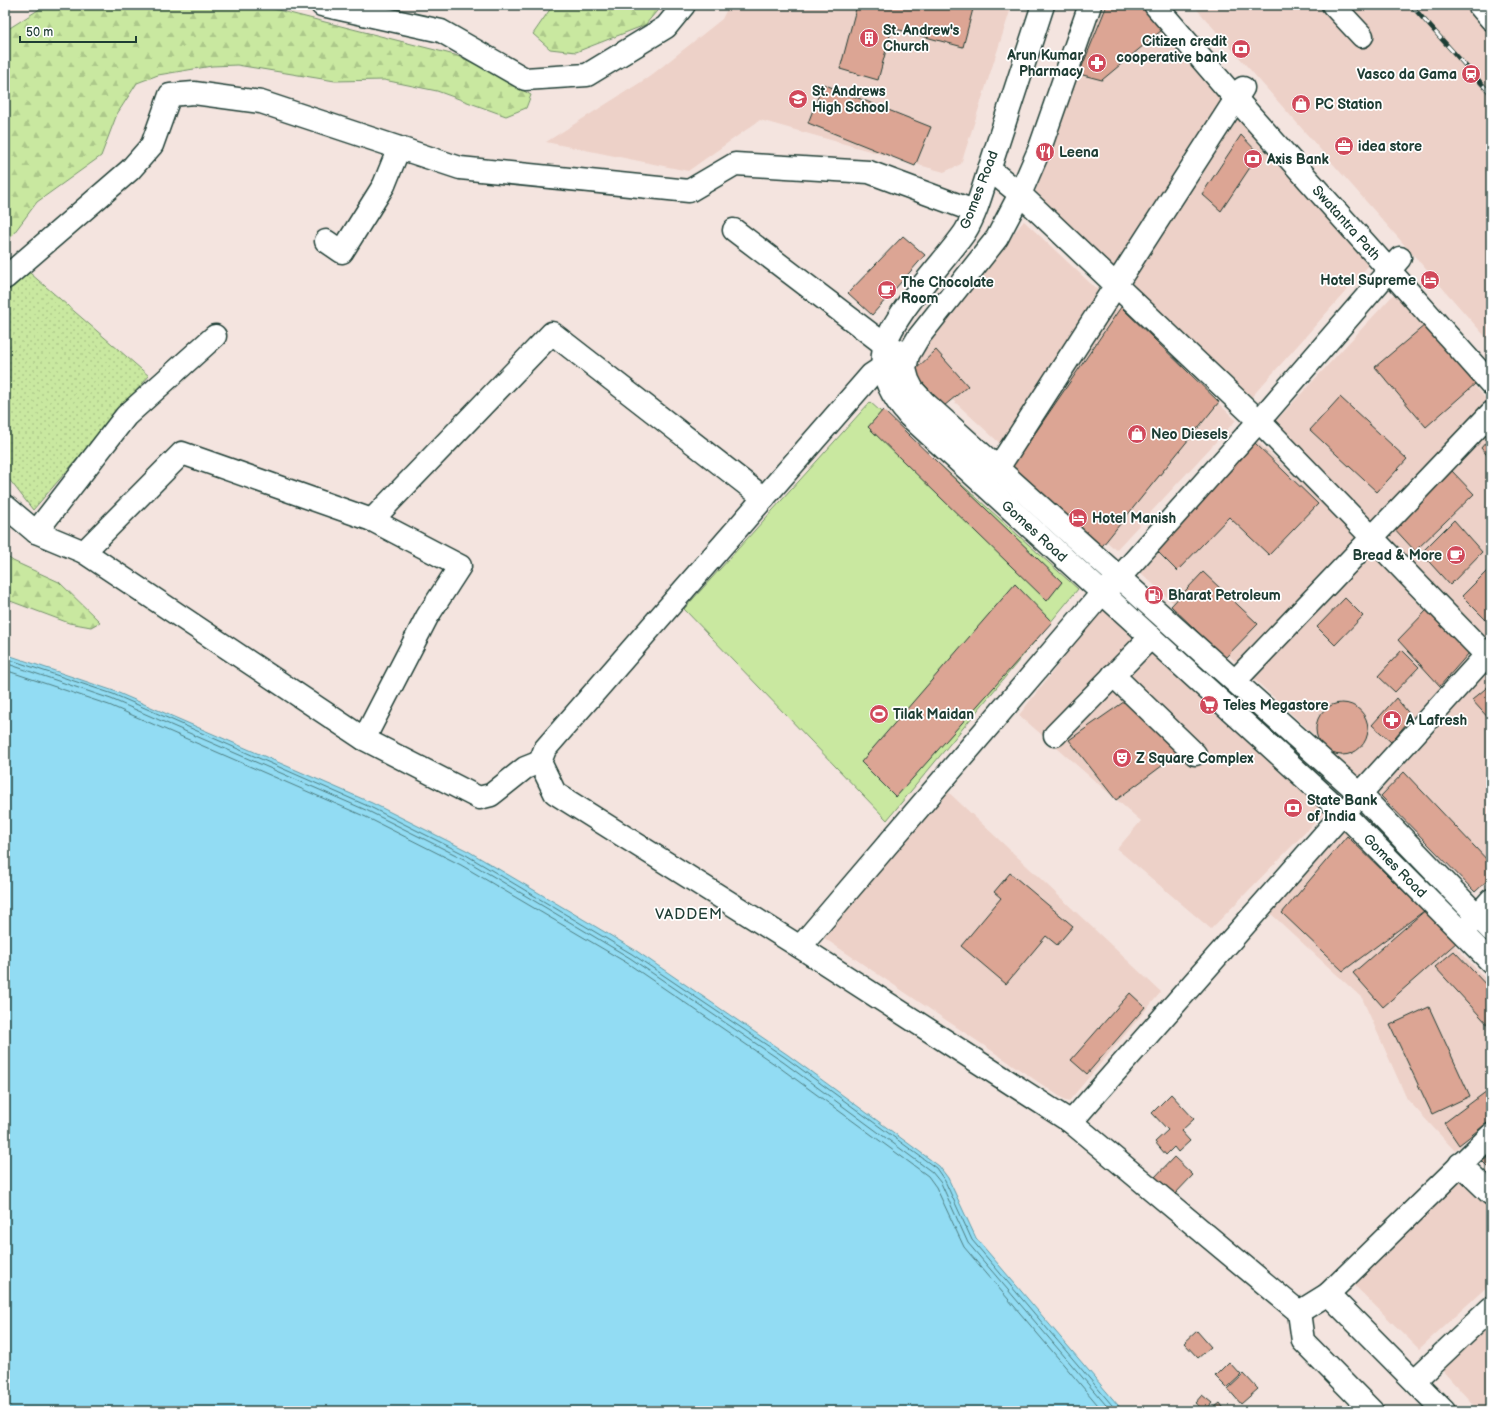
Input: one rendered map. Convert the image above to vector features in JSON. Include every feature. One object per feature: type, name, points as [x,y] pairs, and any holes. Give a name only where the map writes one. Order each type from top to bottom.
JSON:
[{"type":"street","points":[[322,5],[398,13],[441,31],[525,79],[587,75],[666,27],[684,5]]},
{"type":"street","name":"Gomes Road","points":[[1043,5],[989,169],[966,231],[904,310],[885,345],[883,367],[886,380],[893,395],[909,416],[1111,586],[1235,682],[1360,794],[1486,916]]},
{"type":"street","points":[[1090,5],[1040,148],[1020,194],[997,238],[918,338],[907,358],[883,367],[871,375],[545,749],[540,762],[555,793],[800,947],[1070,1122],[1299,1312],[1303,1341],[1372,1411]]},
{"type":"street","name":"Swatantra Path","points":[[1156,5],[1240,93],[1395,264],[1491,363]]},
{"type":"street","name":"Swatantra Path","points":[[1172,5],[1240,93]]},
{"type":"street","points":[[1334,5],[1362,36]]},
{"type":"street","points":[[1479,5],[1491,19]]},
{"type":"street","points":[[5,278],[130,170],[152,145],[170,95],[194,93],[261,102],[460,168],[689,191],[735,164],[869,172],[974,211]]},
{"type":"street","points":[[998,468],[1240,93]]},
{"type":"street","points":[[326,241],[342,252],[384,185],[399,148]]},
{"type":"street","points":[[989,169],[1020,194],[1116,287],[1260,421],[1372,537],[1490,655],[1360,794],[1070,1122]]},
{"type":"street","points":[[734,230],[885,345],[907,358]]},
{"type":"street","points":[[800,947],[1111,586],[1260,421],[1395,264]]},
{"type":"street","name":"Swatantra Path","points":[[1395,264],[1491,384]]},
{"type":"street","points":[[372,520],[552,333],[693,441],[764,498]]},
{"type":"street","points":[[36,532],[126,416],[214,336]]},
{"type":"street","name":"Gomes Road","points":[[907,358],[906,372],[913,390],[998,468],[1111,586],[1150,637],[1343,813],[1463,932],[1491,962]]},
{"type":"street","points":[[1235,682],[1491,413]]},
{"type":"street","points":[[84,552],[182,453],[372,520],[460,566],[426,617],[364,739]]},
{"type":"street","points":[[5,506],[36,532],[84,552],[364,739],[479,798],[491,795],[525,768],[540,762]]},
{"type":"street","points":[[1055,735],[1150,637]]},
{"type":"street","points":[[1113,675],[1195,754]]},
{"type":"street","points":[[1463,932],[1486,916]]},
{"type":"street","points":[[1299,1312],[1328,1294],[1491,1135]]},
{"type":"street","points":[[1460,1164],[1491,1194]]},
{"type":"street","points":[[1328,1294],[1415,1380],[1444,1411]]},
{"type":"street","points":[[1415,1380],[1491,1308]]},
{"type":"shaded area","name":"St. Andrews High School","points":[[729,5],[1012,5],[961,164],[944,172],[760,120],[688,171],[546,142],[649,77],[722,19]]},
{"type":"shaded area","points":[[1101,5],[1149,5],[1370,264],[1248,401],[1035,193]]},
{"type":"shaded area","points":[[1193,5],[1471,5],[1491,28],[1491,343]]},
{"type":"shaded area","points":[[1024,221],[1236,420],[1116,550],[908,359]]},
{"type":"shaded area","points":[[1395,293],[1491,405],[1491,646],[1273,424]]},
{"type":"shaded area","points":[[1256,440],[1351,529],[1491,677],[1491,875],[1478,889],[1137,569]]},
{"type":"shaded area","points":[[1103,607],[1329,808],[1211,929],[1117,849],[1141,821],[1019,715]]},
{"type":"shaded area","points":[[945,789],[1161,992],[1068,1102],[821,936]]},
{"type":"shaded area","points":[[1344,825],[1491,985],[1491,1115],[1455,1151],[1407,1099],[1362,998],[1268,911]]},
{"type":"shaded area","points":[[1462,1173],[1491,1204],[1491,1283],[1419,1349],[1349,1280]]},
{"type":"shaded area","points":[[1491,1321],[1491,1411],[1479,1411],[1440,1368]]},
{"type":"green space","points":[[46,5],[258,5],[455,55],[480,66],[531,95],[526,108],[506,116],[437,91],[384,80],[335,81],[237,65],[212,66],[158,75],[137,83],[117,114],[101,156],[37,202],[5,245],[5,31]]},
{"type":"green space","points":[[553,5],[662,5],[645,25],[576,52],[550,49],[533,34]]},
{"type":"green space","points":[[23,267],[149,376],[33,510],[5,474],[5,289]]},
{"type":"green space","name":"Tilak Maidan","points":[[870,402],[1078,589],[887,820],[684,609]]},
{"type":"green space","points":[[5,555],[13,561],[59,582],[100,622],[91,627],[69,623],[5,599]]},
{"type":"water","points":[[5,654],[114,691],[372,803],[468,851],[635,950],[788,1055],[939,1166],[948,1178],[976,1238],[1123,1411],[5,1411]]},
{"type":"building","name":"St. Andrew's Church","points":[[857,5],[974,5],[963,47],[892,28],[878,80],[840,69]]},
{"type":"building","points":[[1107,5],[1141,5],[1162,30],[1102,80],[1079,74]]},
{"type":"building","points":[[823,84],[931,127],[915,166],[808,123]]},
{"type":"building","points":[[1241,135],[1259,154],[1221,211],[1202,194]]},
{"type":"building","points":[[903,236],[925,255],[872,315],[848,293]]},
{"type":"building","points":[[1121,307],[1219,402],[1099,550],[1012,467]]},
{"type":"building","points":[[1425,325],[1475,384],[1426,427],[1375,367]]},
{"type":"building","points":[[936,350],[968,386],[944,406],[913,372]]},
{"type":"building","points":[[1340,397],[1407,459],[1377,492],[1310,430]]},
{"type":"building","points":[[883,410],[1062,582],[1047,601],[868,427]]},
{"type":"building","points":[[1491,436],[1491,460],[1481,448]]},
{"type":"building","points":[[1253,441],[1318,504],[1269,555],[1229,517],[1177,571],[1153,547]]},
{"type":"building","points":[[1451,470],[1474,494],[1415,551],[1392,526]]},
{"type":"building","points":[[1454,520],[1482,552],[1450,585],[1421,553]]},
{"type":"building","points":[[1491,567],[1491,625],[1462,596]]},
{"type":"building","points":[[1203,572],[1258,624],[1225,658],[1171,606]]},
{"type":"building","points":[[1015,584],[1052,622],[896,797],[861,762]]},
{"type":"building","points":[[1345,598],[1363,616],[1335,645],[1317,627]]},
{"type":"building","points":[[1427,610],[1469,653],[1440,686],[1398,640]]},
{"type":"building","points":[[1402,650],[1419,667],[1395,692],[1378,676]]},
{"type":"building","points":[[1491,684],[1491,721],[1472,700]]},
{"type":"building","points":[[1131,697],[1178,754],[1116,800],[1069,740]]},
{"type":"building","points":[[1396,698],[1412,717],[1391,742],[1372,725]]},
{"type":"building","points":[[1342,703],[1352,705],[1360,711],[1366,719],[1368,729],[1366,739],[1360,747],[1352,753],[1342,755],[1332,753],[1324,747],[1318,739],[1316,729],[1318,719],[1324,711],[1332,705]]},
{"type":"building","points":[[1404,772],[1491,864],[1491,877],[1475,892],[1381,796]]},
{"type":"building","points":[[1347,836],[1424,911],[1343,971],[1282,913]]},
{"type":"building","points":[[1010,873],[1073,926],[1057,945],[1046,936],[1006,984],[961,946],[1001,898],[994,892]]},
{"type":"building","points":[[1428,908],[1457,942],[1383,1007],[1353,973]]},
{"type":"building","points":[[1454,951],[1491,990],[1491,1028],[1435,967]]},
{"type":"building","points":[[1130,993],[1145,1007],[1087,1074],[1071,1060]]},
{"type":"building","points":[[1429,1007],[1470,1096],[1432,1114],[1390,1025]]},
{"type":"building","points":[[1491,1088],[1491,1120],[1459,1145],[1444,1123]]},
{"type":"building","points":[[1171,1094],[1194,1119],[1181,1131],[1190,1141],[1178,1152],[1174,1147],[1166,1155],[1155,1142],[1168,1130],[1152,1113]]},
{"type":"building","points":[[1491,1153],[1491,1170],[1482,1161]]},
{"type":"building","points":[[1174,1157],[1193,1175],[1173,1196],[1154,1178]]},
{"type":"building","points":[[1197,1331],[1211,1347],[1198,1358],[1184,1343]]},
{"type":"building","points":[[1229,1362],[1241,1375],[1227,1388],[1215,1376]]},
{"type":"building","points":[[1244,1374],[1258,1389],[1241,1404],[1228,1389]]},
{"type":"building","points":[[1202,1395],[1212,1403],[1205,1411],[1195,1403]]},
{"type":"building","points":[[1220,1403],[1226,1411],[1210,1411]]},
{"type":"railway","points":[[1411,5],[1491,94]]},
{"type":"place","name":"St. Andrew's Church","points":[[869,38]]},
{"type":"place","name":"Citizen credit cooperative bank","points":[[1241,49]]},
{"type":"place","name":"Arun Kumar Pharmacy","points":[[1097,63]]},
{"type":"place","name":"Vasco da Gama","points":[[1471,74]]},
{"type":"place","name":"St. Andrews High School","points":[[798,99]]},
{"type":"place","name":"PC Station","points":[[1301,104]]},
{"type":"place","name":"idea store","points":[[1344,146]]},
{"type":"place","name":"Leena","points":[[1045,152]]},
{"type":"place","name":"Axis Bank","points":[[1253,159]]},
{"type":"place","name":"Hotel Supreme","points":[[1430,280]]},
{"type":"place","name":"The Chocolate Room","points":[[887,290]]},
{"type":"place","name":"Neo Diesels","points":[[1137,434]]},
{"type":"place","name":"Hotel Manish","points":[[1078,518]]},
{"type":"place","name":"Bread & More","points":[[1456,555]]},
{"type":"place","name":"Bharat Petroleum","points":[[1154,595]]},
{"type":"place","name":"Teles Megastore","points":[[1209,705]]},
{"type":"place","name":"Tilak Maidan","points":[[879,714]]},
{"type":"place","name":"A Lafresh","points":[[1392,720]]},
{"type":"place","name":"Z Square Complex","points":[[1122,758]]},
{"type":"place","name":"State Bank of India","points":[[1293,808]]},
{"type":"district","name":"VADDEM","points":[[689,914]]}]
